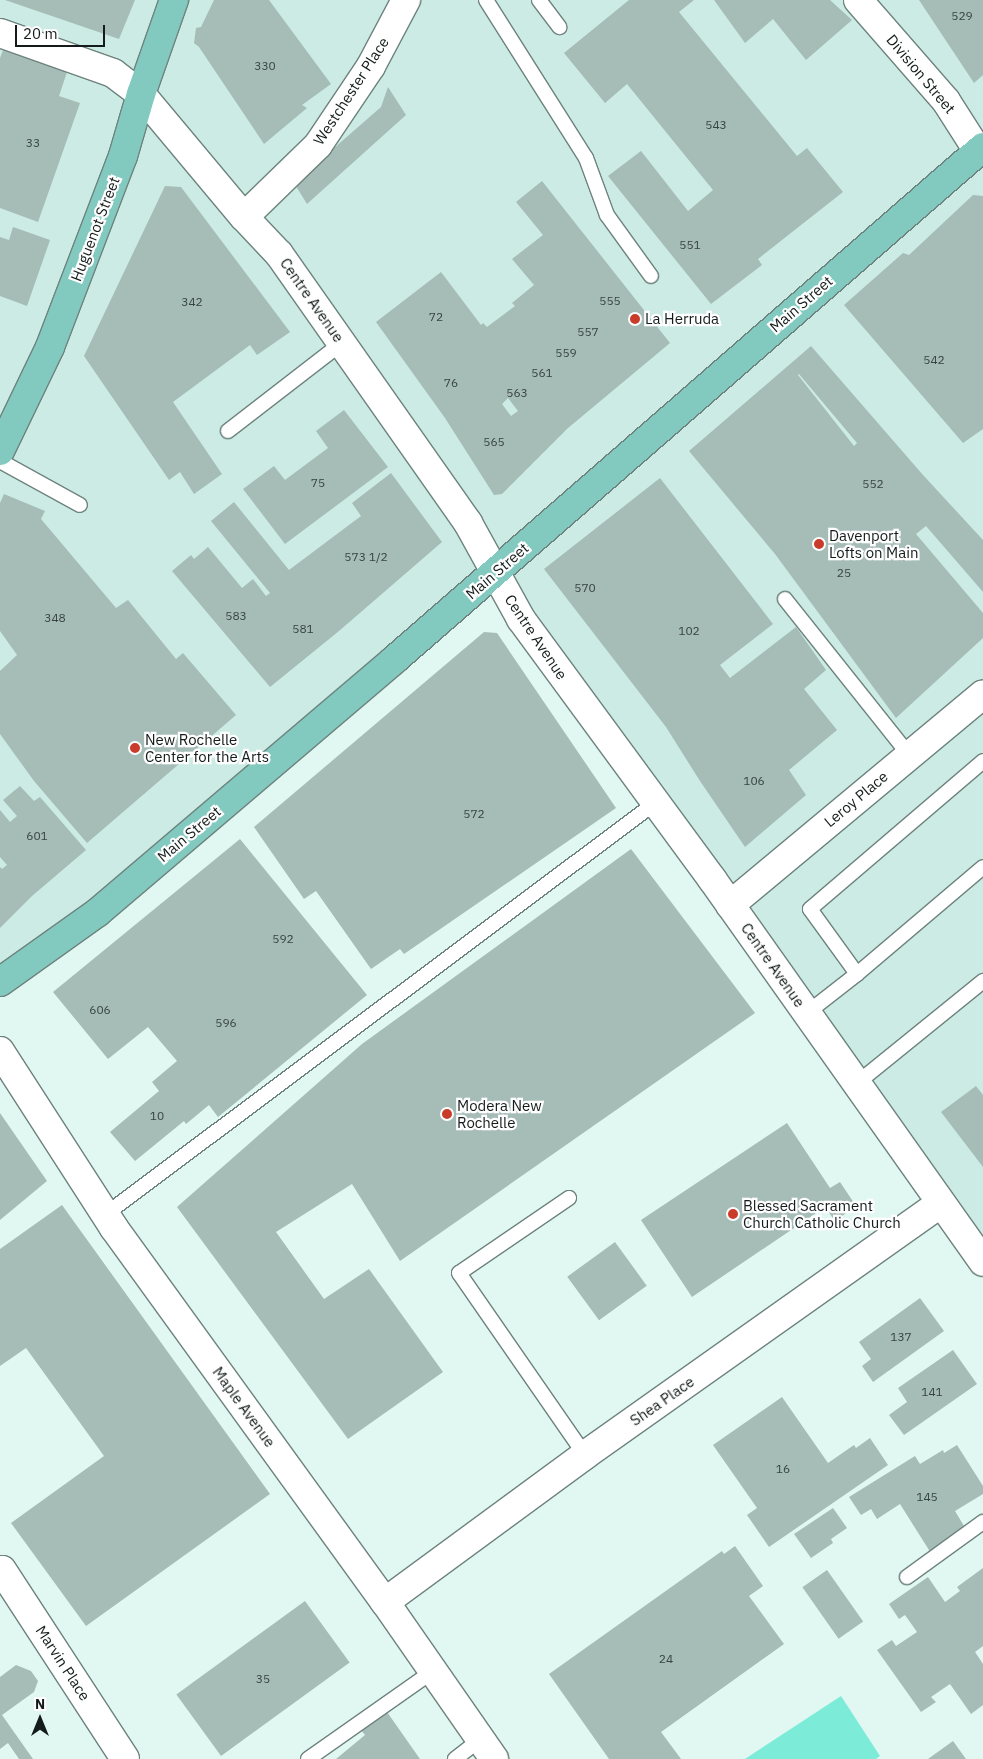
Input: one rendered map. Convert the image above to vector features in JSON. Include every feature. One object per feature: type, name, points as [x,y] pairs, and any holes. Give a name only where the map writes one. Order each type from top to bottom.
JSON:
[{"type":"main road","name":"Huguenot Street","points":[[0,451],[50,347],[123,156],[141,94],[174,0]]},
{"type":"main road","name":"Main Street","points":[[0,982],[98,912],[981,153]]},
{"type":"street","name":"Westchester Place","points":[[244,217],[318,145],[371,66],[406,0]]},
{"type":"street","name":"Division Street","points":[[858,0],[946,100],[981,153]]},
{"type":"street","name":"Centre Avenue","points":[[0,33],[113,73],[141,94],[244,217],[280,254],[468,523],[521,619],[730,905],[983,1262]]},
{"type":"street","name":"Leroy Place","points":[[730,905],[983,694]]},
{"type":"street","name":"Maple Avenue","points":[[0,1051],[106,1214],[385,1602],[488,1749]]},
{"type":"street","name":"Shea Place","points":[[385,1602],[585,1455],[941,1203]]},
{"type":"street","name":"Marvin Place","points":[[0,1572],[2,1570],[125,1759]]},
{"type":"lane","points":[[486,0],[586,158],[607,215],[651,276]]},
{"type":"lane","points":[[539,0],[559,27]]},
{"type":"lane","points":[[228,431],[342,343]]},
{"type":"lane","points":[[0,462],[80,505]]},
{"type":"lane","points":[[785,599],[909,755]]},
{"type":"lane","points":[[858,974],[810,909],[983,761]]},
{"type":"lane","points":[[106,1214],[655,803]]},
{"type":"lane","points":[[807,1013],[858,974],[983,867]]},
{"type":"lane","points":[[856,1084],[983,981]]},
{"type":"lane","points":[[569,1198],[459,1274],[585,1455]]},
{"type":"lane","points":[[907,1576],[983,1522]]},
{"type":"lane","points":[[308,1759],[433,1670]]},
{"type":"lane","points":[[455,1759],[488,1749]]},
{"type":"shaded area","points":[[0,0],[983,0],[983,1247],[493,565],[0,976]]},
{"type":"green space","points":[[841,1696],[880,1756],[876,1759],[745,1759]]},
{"type":"building","points":[[5,0],[135,0],[119,39]]},
{"type":"building","points":[[214,0],[269,0],[331,84],[302,105],[307,108],[264,144],[199,47],[194,43],[196,28],[201,27]]},
{"type":"building","points":[[629,0],[694,0],[679,12],[797,156],[807,148],[843,192],[758,259],[762,265],[711,304],[608,176],[641,151],[688,211],[713,190],[627,84],[605,103],[564,53]]},
{"type":"building","points":[[714,0],[830,0],[852,20],[806,60],[773,19],[745,43]]},
{"type":"building","points":[[919,0],[983,0],[983,75],[974,83]]},
{"type":"building","points":[[3,50],[67,72],[59,96],[80,103],[38,222],[0,208],[0,58]]},
{"type":"building","points":[[388,87],[406,115],[307,204],[294,183],[381,107]]},
{"type":"building","points":[[542,181],[670,343],[568,428],[502,494],[494,495],[445,418],[376,322],[441,272],[481,325],[483,323],[487,327],[515,306],[512,303],[534,285],[512,259],[543,235],[516,202]],"holes":[[[508,398],[518,411],[511,416],[502,404]]]},
{"type":"building","points":[[165,186],[181,187],[290,332],[257,355],[250,345],[173,402],[222,474],[194,494],[180,472],[169,480],[84,356]]},
{"type":"building","points":[[973,195],[983,196],[983,429],[963,443],[844,305],[903,253],[909,255]]},
{"type":"building","points":[[13,227],[50,240],[27,306],[0,296],[0,237],[9,240]]},
{"type":"building","name":"Davenport Lofts on Main","points":[[811,346],[923,475],[983,540],[983,592],[926,526],[916,534],[983,613],[983,638],[896,718],[775,554],[689,451]],"holes":[[[799,374],[857,443],[854,446]]]},
{"type":"building","points":[[344,410],[388,467],[285,544],[243,489],[274,466],[285,480],[328,448],[316,431]]},
{"type":"building","points":[[391,473],[442,542],[339,631],[270,687],[172,571],[191,555],[194,559],[208,547],[242,588],[253,579],[266,596],[270,593],[211,521],[234,502],[289,570],[361,516],[352,503]]},
{"type":"building","points":[[660,478],[773,624],[720,665],[730,678],[796,627],[826,670],[804,689],[837,730],[789,770],[806,795],[745,847],[666,727],[544,569]]},
{"type":"building","points":[[4,494],[45,511],[41,519],[116,608],[128,600],[176,659],[183,653],[236,715],[87,843],[34,781],[0,734],[0,671],[17,655],[0,631],[0,503]]},
{"type":"building","points":[[484,632],[497,633],[616,808],[404,954],[400,949],[371,969],[316,891],[304,899],[254,827]]},
{"type":"building","points":[[20,786],[34,801],[40,797],[86,850],[32,896],[0,928],[0,867],[2,869],[7,865],[0,857],[0,810],[10,822],[17,816],[3,800]]},
{"type":"building","points":[[240,839],[367,995],[218,1117],[209,1105],[186,1124],[184,1121],[135,1161],[110,1132],[159,1091],[152,1082],[177,1061],[148,1027],[108,1059],[53,992]]},
{"type":"building","name":"Modera New Rochelle","points":[[631,849],[755,1013],[400,1261],[352,1184],[276,1232],[324,1299],[369,1269],[443,1372],[348,1439],[177,1207],[362,1044]]},
{"type":"building","points":[[976,1086],[983,1095],[983,1167],[941,1112]]},
{"type":"building","points":[[0,1113],[47,1181],[0,1220]]},
{"type":"building","name":"Blessed Sacrament Church Catholic Church","points":[[787,1123],[830,1188],[840,1182],[856,1206],[835,1221],[825,1207],[692,1297],[641,1220]]},
{"type":"building","points":[[62,1205],[270,1494],[86,1626],[11,1523],[104,1456],[26,1348],[0,1366],[0,1249]]},
{"type":"building","points":[[615,1242],[647,1286],[599,1320],[567,1277]]},
{"type":"building","points":[[920,1298],[944,1331],[873,1382],[862,1366],[871,1359],[859,1342]]},
{"type":"building","points":[[953,1350],[977,1384],[904,1435],[889,1415],[907,1402],[898,1388]]},
{"type":"building","points":[[782,1397],[828,1463],[854,1445],[856,1448],[870,1438],[888,1465],[769,1547],[747,1515],[757,1508],[713,1445]]},
{"type":"building","points":[[957,1445],[983,1486],[983,1494],[955,1511],[970,1536],[934,1558],[900,1504],[877,1519],[871,1509],[861,1515],[849,1497],[915,1456],[920,1464],[943,1450],[944,1453]]},
{"type":"building","points":[[833,1508],[847,1528],[831,1539],[833,1543],[811,1558],[794,1534]]},
{"type":"building","points":[[735,1546],[763,1586],[749,1596],[784,1644],[661,1732],[681,1759],[609,1759],[549,1674],[722,1551],[724,1554]]},
{"type":"building","points":[[983,1568],[983,1646],[975,1652],[983,1664],[983,1705],[971,1714],[950,1684],[931,1697],[936,1702],[921,1712],[877,1650],[892,1640],[896,1646],[917,1632],[905,1615],[899,1619],[889,1604],[928,1577],[945,1602],[960,1591],[957,1587]]},
{"type":"building","points":[[827,1570],[863,1622],[839,1639],[802,1587]]},
{"type":"building","points":[[305,1601],[350,1662],[221,1756],[176,1694]]},
{"type":"building","points":[[16,1665],[31,1671],[38,1681],[34,1692],[2,1715],[33,1759],[19,1759],[8,1743],[0,1749],[0,1677]]},
{"type":"building","points":[[387,1712],[420,1759],[336,1759],[365,1735],[361,1730]]},
{"type":"building","points":[[953,1741],[966,1759],[928,1759]]},
{"type":"place","name":"La Herruda","points":[[635,319]]},
{"type":"place","name":"Davenport Lofts on Main","points":[[819,544]]},
{"type":"place","name":"New Rochelle Center for the Arts","points":[[135,748]]},
{"type":"place","name":"Modera New Rochelle","points":[[447,1114]]},
{"type":"place","name":"Blessed Sacrament Church Catholic Church","points":[[733,1214]]}]
